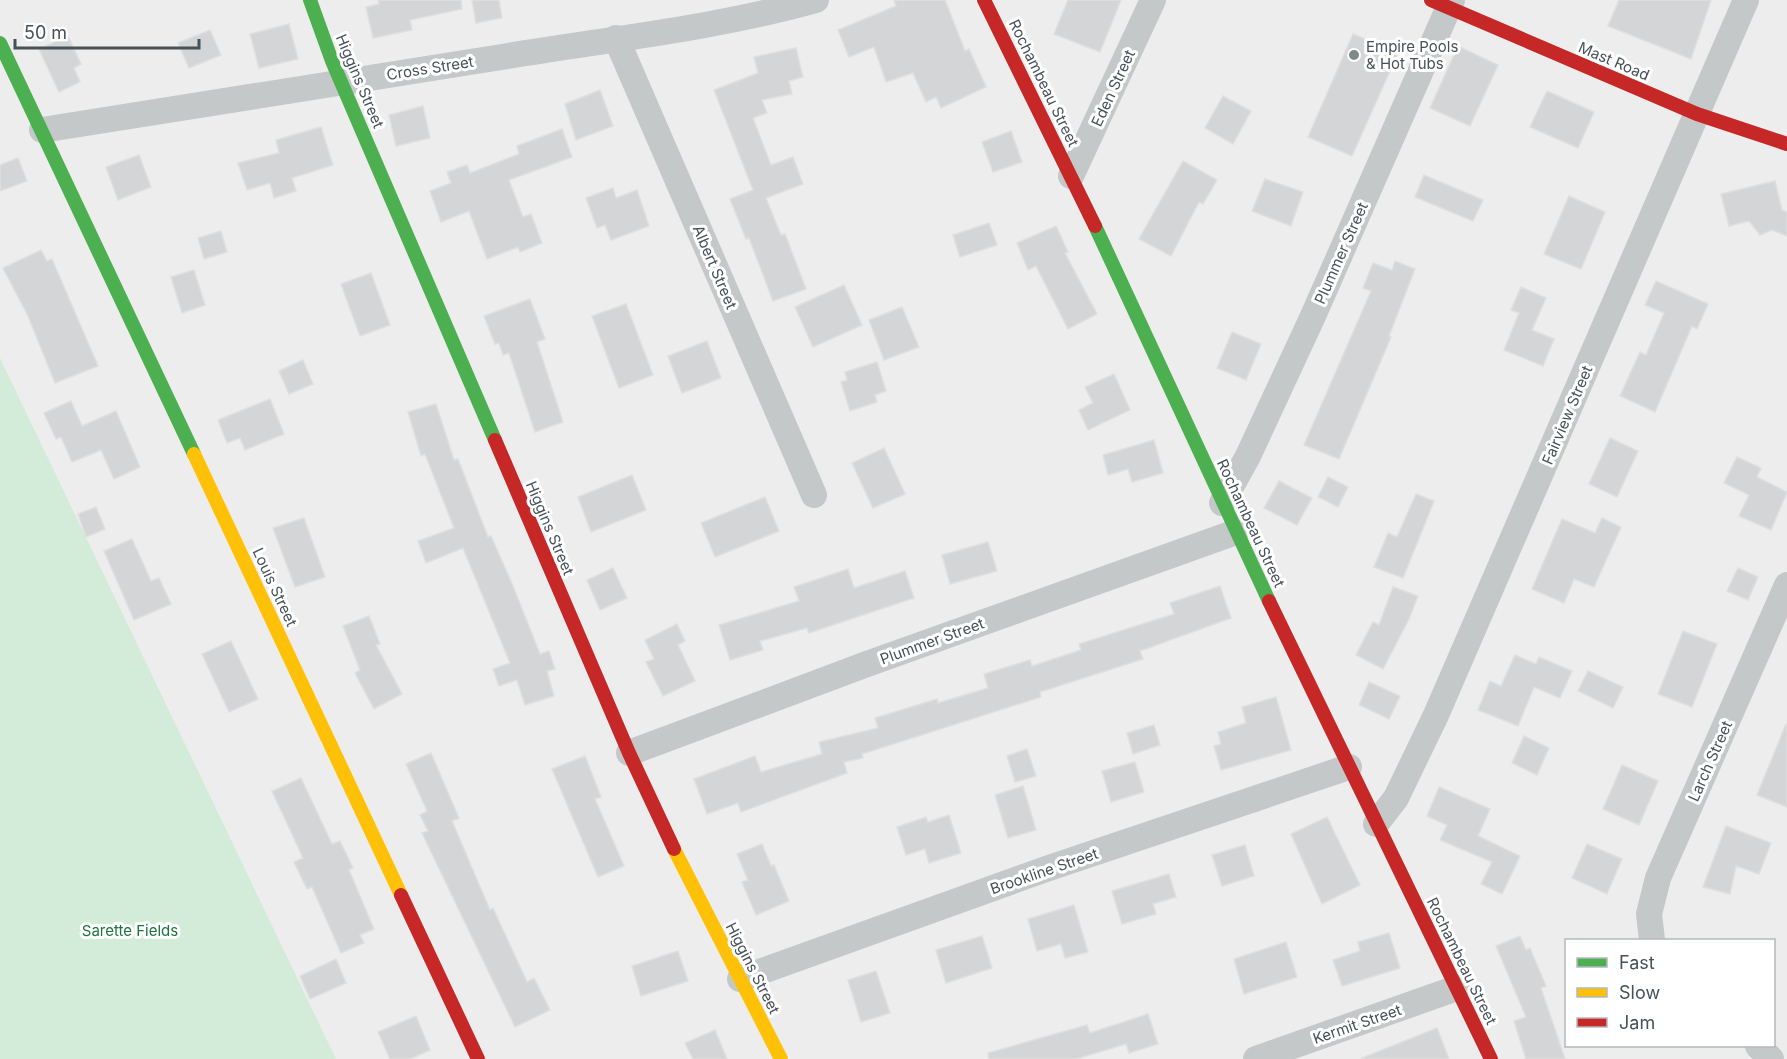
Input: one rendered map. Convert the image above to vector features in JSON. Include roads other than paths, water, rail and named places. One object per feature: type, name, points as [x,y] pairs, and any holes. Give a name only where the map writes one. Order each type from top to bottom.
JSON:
[{"type":"street","name":"Higgins Street","points":[[310,0],[332,61],[629,753],[781,1059]]},
{"type":"street","name":"Cross Street","points":[[42,130],[303,90],[616,38],[776,11],[816,0]]},
{"type":"street","name":"Rochambeau Street","points":[[984,0],[1071,176],[1236,532],[1491,1059]]},
{"type":"street","name":"Eden Street","points":[[1071,176],[1153,0]]},
{"type":"street","name":"Fairview Street","points":[[1376,824],[1402,788],[1436,715],[1746,0]]},
{"type":"street","name":"Mast Road","points":[[1444,3],[1697,114],[1787,144]]},
{"type":"street","name":"Plummer Street","points":[[1222,502],[1248,456],[1304,337],[1444,3]]},
{"type":"street","name":"Albert Street","points":[[616,38],[814,495]]},
{"type":"street","name":"Louis Street","points":[[0,43],[478,1059]]},
{"type":"street","name":"Plummer Street","points":[[629,753],[867,664],[1236,532]]},
{"type":"street","name":"Larch Street","points":[[1652,939],[1649,914],[1658,878],[1787,585]]},
{"type":"street","name":"Brookline Street","points":[[740,978],[1046,869],[1350,767]]},
{"type":"street","name":"Kermit Street","points":[[1256,1059],[1457,988]]},
{"type":"street","points":[[1759,1047],[1771,1059]]},
{"type":"place","name":"Empire Pools & Hot Tubs","points":[[1354,55]]},
{"type":"park label","name":"Sarette Fields","points":[[130,930]]}]
